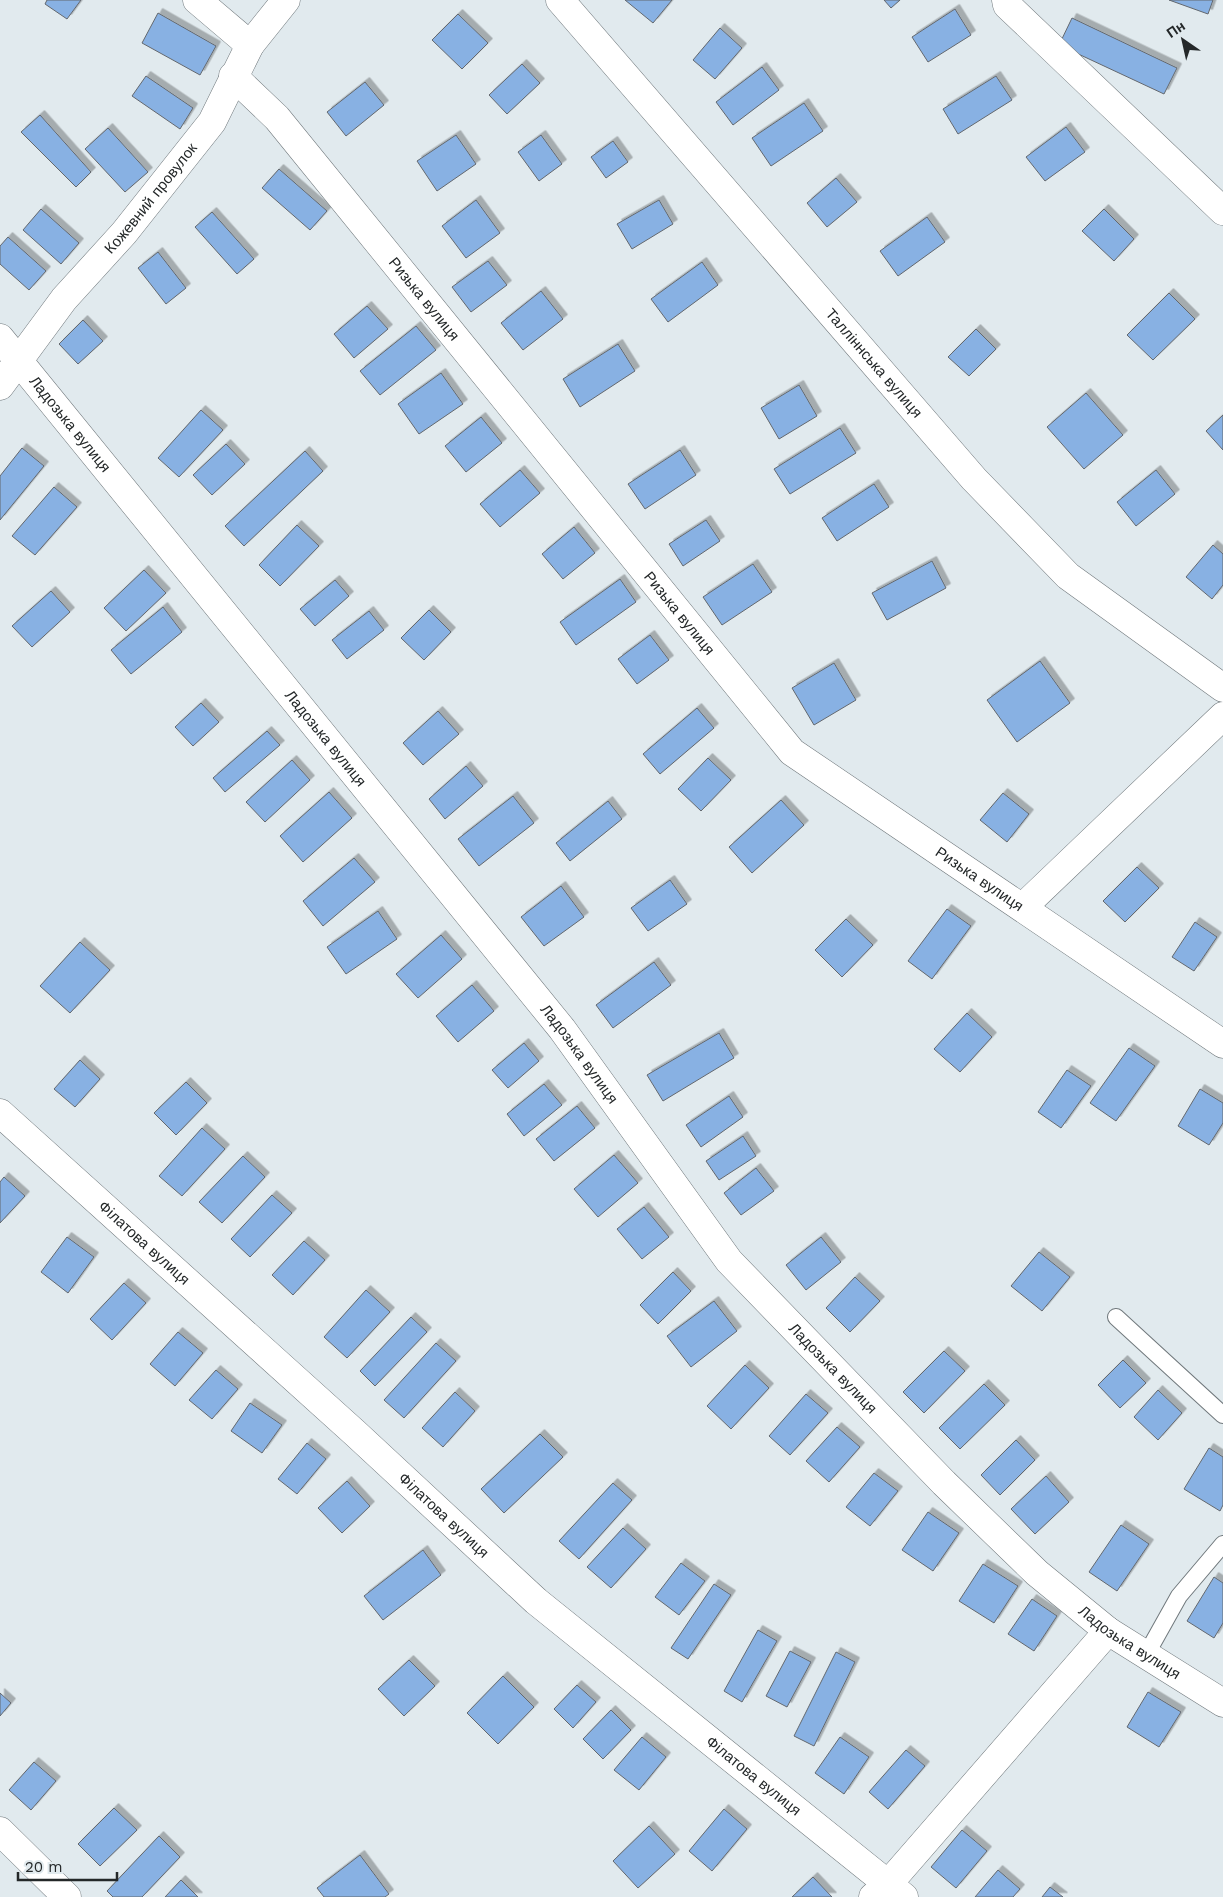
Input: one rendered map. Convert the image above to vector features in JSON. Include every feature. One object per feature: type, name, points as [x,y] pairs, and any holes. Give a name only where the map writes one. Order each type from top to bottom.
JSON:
[{"type":"street","points":[[197,0],[250,45]]},
{"type":"street","name":"Кожевний провулок","points":[[0,386],[64,299],[124,233],[212,122],[233,76],[250,45],[286,0]]},
{"type":"street","name":"Талліннська вулиця","points":[[560,0],[974,479],[1068,576],[1223,688]]},
{"type":"street","points":[[1006,0],[1014,12],[1223,211]]},
{"type":"street","name":"Ризька вулиця","points":[[233,76],[277,118],[792,752],[1223,1044]]},
{"type":"street","name":"Ладозька вулиця","points":[[0,338],[562,1029],[729,1261],[944,1484],[1037,1573],[1108,1631],[1223,1703]]},
{"type":"street","points":[[1023,907],[1223,716]]},
{"type":"street","name":"Філатова вулиця","points":[[0,1113],[355,1432],[536,1601],[889,1892]]},
{"type":"street","points":[[889,1892],[1108,1631]]},
{"type":"street","points":[[0,1831],[67,1897]]},
{"type":"lane","points":[[1116,1317],[1223,1415]]},
{"type":"lane","points":[[1146,1655],[1179,1596],[1223,1544]]},
{"type":"building","points":[[47,0],[81,0],[67,19],[45,4]]},
{"type":"building","points":[[625,0],[672,0],[653,23]]},
{"type":"building","points":[[884,0],[900,0],[891,8]]},
{"type":"building","points":[[1169,0],[1213,0],[1208,14]]},
{"type":"building","points":[[955,9],[971,35],[928,62],[912,37]]},
{"type":"building","points":[[158,13],[216,46],[200,75],[142,43]]},
{"type":"building","points":[[458,14],[488,43],[462,69],[432,40]]},
{"type":"building","points":[[1072,18],[1177,68],[1164,94],[1059,45]]},
{"type":"building","points":[[720,28],[742,48],[715,79],[693,60]]},
{"type":"building","points":[[522,64],[540,83],[507,114],[489,95]]},
{"type":"building","points":[[762,67],[779,90],[733,125],[716,102]]},
{"type":"building","points":[[146,76],[193,108],[180,129],[132,96]]},
{"type":"building","points":[[996,76],[1012,100],[958,134],[943,109]]},
{"type":"building","points":[[365,82],[384,105],[346,136],[327,112]]},
{"type":"building","points":[[804,103],[823,131],[771,166],[752,138]]},
{"type":"building","points":[[40,115],[91,172],[76,187],[21,132]]},
{"type":"building","points":[[1066,127],[1085,152],[1045,181],[1026,157]]},
{"type":"building","points":[[108,128],[148,172],[125,192],[85,149]]},
{"type":"building","points":[[456,135],[476,164],[437,191],[417,161]]},
{"type":"building","points":[[541,135],[562,164],[539,181],[518,152]]},
{"type":"building","points":[[613,141],[628,162],[606,178],[591,157]]},
{"type":"building","points":[[279,169],[327,211],[310,230],[262,188]]},
{"type":"building","points":[[836,178],[857,202],[827,227],[807,203]]},
{"type":"building","points":[[476,200],[500,233],[466,258],[442,226]]},
{"type":"building","points":[[659,200],[673,224],[632,249],[617,224]]},
{"type":"building","points":[[41,209],[79,243],[61,264],[23,230]]},
{"type":"building","points":[[1104,209],[1134,239],[1114,261],[1082,231]]},
{"type":"building","points":[[212,212],[254,259],[237,274],[195,227]]},
{"type":"building","points":[[927,217],[945,242],[898,276],[880,251]]},
{"type":"building","points":[[8,237],[46,271],[29,290],[0,264],[0,246]]},
{"type":"building","points":[[158,252],[186,288],[166,304],[138,268]]},
{"type":"building","points":[[488,261],[507,285],[471,312],[452,287]]},
{"type":"building","points":[[702,262],[718,285],[668,322],[651,299]]},
{"type":"building","points":[[541,291],[563,319],[523,350],[501,323]]},
{"type":"building","points":[[1169,293],[1195,319],[1153,360],[1127,335]]},
{"type":"building","points":[[367,306],[388,329],[354,358],[334,334]]},
{"type":"building","points":[[83,320],[103,341],[78,364],[59,344]]},
{"type":"building","points":[[416,326],[436,350],[380,395],[360,371]]},
{"type":"building","points":[[976,329],[996,349],[969,376],[948,357]]},
{"type":"building","points":[[618,344],[635,371],[580,407],[563,379]]},
{"type":"building","points":[[441,373],[463,404],[419,434],[398,404]]},
{"type":"building","points":[[799,385],[817,416],[779,439],[761,408]]},
{"type":"building","points":[[1086,393],[1123,435],[1084,469],[1047,427]]},
{"type":"building","points":[[201,410],[223,430],[179,477],[158,458]]},
{"type":"building","points":[[1223,415],[1223,450],[1206,431]]},
{"type":"building","points":[[481,417],[502,443],[466,472],[445,446]]},
{"type":"building","points":[[840,428],[856,453],[790,494],[774,469]]},
{"type":"building","points":[[226,444],[245,464],[212,495],[193,475]]},
{"type":"building","points":[[22,448],[44,466],[0,520],[0,476]]},
{"type":"building","points":[[680,450],[696,475],[645,509],[628,484]]},
{"type":"building","points":[[305,451],[323,471],[244,546],[225,526]]},
{"type":"building","points":[[520,470],[540,493],[500,527],[480,504]]},
{"type":"building","points":[[1156,470],[1175,494],[1136,526],[1117,502]]},
{"type":"building","points":[[874,484],[889,507],[837,541],[822,518]]},
{"type":"building","points":[[54,487],[77,507],[35,555],[12,536]]},
{"type":"building","points":[[706,520],[720,541],[683,566],[669,544]]},
{"type":"building","points":[[297,525],[319,546],[280,586],[259,565]]},
{"type":"building","points":[[574,527],[595,553],[563,579],[542,554]]},
{"type":"building","points":[[1213,545],[1223,554],[1223,585],[1212,599],[1186,577]]},
{"type":"building","points":[[932,561],[946,588],[887,620],[872,593]]},
{"type":"building","points":[[753,564],[772,592],[722,625],[703,597]]},
{"type":"building","points":[[144,570],[166,593],[126,631],[104,608]]},
{"type":"building","points":[[620,579],[636,602],[576,645],[560,622]]},
{"type":"building","points":[[335,580],[349,596],[315,626],[300,609]]},
{"type":"building","points":[[51,591],[70,612],[32,647],[12,626]]},
{"type":"building","points":[[163,607],[182,632],[131,674],[111,650]]},
{"type":"building","points":[[429,610],[451,632],[424,660],[401,638]]},
{"type":"building","points":[[369,611],[384,630],[347,659],[332,640]]},
{"type":"building","points":[[650,635],[669,660],[637,684],[618,659]]},
{"type":"building","points":[[1040,661],[1070,703],[1017,742],[987,700]]},
{"type":"building","points":[[834,663],[856,700],[814,725],[792,688]]},
{"type":"building","points":[[201,703],[219,722],[193,746],[175,727]]},
{"type":"building","points":[[697,708],[714,728],[660,774],[643,754]]},
{"type":"building","points":[[438,711],[459,734],[423,765],[403,743]]},
{"type":"building","points":[[267,731],[280,745],[225,792],[213,778]]},
{"type":"building","points":[[708,758],[731,780],[701,811],[678,789]]},
{"type":"building","points":[[292,760],[310,780],[265,822],[246,802]]},
{"type":"building","points":[[466,766],[483,786],[445,819],[429,799]]},
{"type":"building","points":[[329,792],[352,818],[303,862],[280,836]]},
{"type":"building","points":[[1003,793],[1029,814],[1007,842],[980,820]]},
{"type":"building","points":[[513,796],[534,823],[479,866],[458,839]]},
{"type":"building","points":[[781,800],[804,825],[752,873],[729,847]]},
{"type":"building","points":[[608,801],[622,819],[570,861],[556,843]]},
{"type":"building","points":[[354,858],[375,882],[323,926],[303,901]]},
{"type":"building","points":[[1137,867],[1159,888],[1125,922],[1103,901]]},
{"type":"building","points":[[670,880],[687,904],[648,931],[631,908]]},
{"type":"building","points":[[561,886],[584,917],[544,946],[521,917]]},
{"type":"building","points":[[947,909],[971,926],[932,979],[908,961]]},
{"type":"building","points":[[378,911],[397,939],[346,974],[327,947]]},
{"type":"building","points":[[846,919],[873,945],[842,977],[815,950]]},
{"type":"building","points":[[1195,922],[1217,937],[1194,971],[1172,957]]},
{"type":"building","points":[[441,935],[462,959],[418,998],[396,974]]},
{"type":"building","points":[[80,942],[110,970],[70,1013],[40,986]]},
{"type":"building","points":[[654,962],[671,985],[613,1028],[596,1005]]},
{"type":"building","points":[[472,985],[494,1011],[458,1042],[436,1016]]},
{"type":"building","points":[[967,1013],[992,1037],[960,1072],[934,1049]]},
{"type":"building","points":[[719,1033],[734,1058],[663,1101],[647,1075]]},
{"type":"building","points":[[524,1043],[539,1061],[508,1088],[492,1070]]},
{"type":"building","points":[[1129,1048],[1155,1066],[1116,1121],[1090,1103]]},
{"type":"building","points":[[80,1060],[100,1079],[75,1107],[54,1089]]},
{"type":"building","points":[[1067,1070],[1091,1086],[1061,1128],[1038,1112]]},
{"type":"building","points":[[186,1082],[207,1103],[176,1135],[154,1113]]},
{"type":"building","points":[[544,1084],[562,1105],[524,1136],[507,1114]]},
{"type":"building","points":[[1200,1089],[1223,1103],[1223,1123],[1209,1145],[1178,1126]]},
{"type":"building","points":[[729,1096],[743,1117],[701,1147],[686,1125]]},
{"type":"building","points":[[577,1106],[595,1128],[554,1161],[536,1139]]},
{"type":"building","points":[[202,1128],[225,1149],[182,1196],[159,1176]]},
{"type":"building","points":[[743,1136],[756,1156],[719,1180],[706,1161]]},
{"type":"building","points":[[614,1155],[638,1183],[598,1217],[574,1189]]},
{"type":"building","points":[[243,1156],[265,1177],[222,1223],[199,1202]]},
{"type":"building","points":[[756,1168],[774,1191],[741,1215],[724,1193]]},
{"type":"building","points":[[4,1177],[25,1196],[0,1223],[0,1182]]},
{"type":"building","points":[[272,1195],[292,1213],[250,1257],[231,1239]]},
{"type":"building","points":[[644,1207],[669,1237],[642,1259],[617,1229]]},
{"type":"building","points":[[67,1237],[94,1257],[68,1293],[41,1272]]},
{"type":"building","points":[[821,1237],[841,1262],[806,1290],[786,1265]]},
{"type":"building","points":[[304,1241],[325,1260],[293,1295],[272,1275]]},
{"type":"building","points":[[1039,1252],[1070,1277],[1042,1311],[1011,1286]]},
{"type":"building","points":[[673,1272],[691,1291],[658,1324],[640,1305]]},
{"type":"building","points":[[855,1277],[880,1301],[850,1332],[826,1308]]},
{"type":"building","points":[[124,1283],[146,1303],[112,1340],[90,1319]]},
{"type":"building","points":[[366,1290],[390,1312],[347,1358],[324,1337]]},
{"type":"building","points":[[714,1301],[737,1331],[691,1367],[667,1336]]},
{"type":"building","points":[[411,1317],[427,1332],[375,1386],[360,1371]]},
{"type":"building","points":[[178,1332],[203,1353],[175,1386],[150,1364]]},
{"type":"building","points":[[436,1343],[456,1361],[404,1418],[384,1400]]},
{"type":"building","points":[[944,1351],[965,1371],[924,1413],[903,1392]]},
{"type":"building","points":[[1123,1360],[1146,1383],[1120,1408],[1098,1385]]},
{"type":"building","points":[[745,1365],[769,1388],[731,1429],[707,1406]]},
{"type":"building","points":[[216,1370],[238,1389],[212,1419],[189,1400]]},
{"type":"building","points":[[984,1384],[1005,1405],[960,1449],[939,1428]]},
{"type":"building","points":[[1158,1390],[1182,1413],[1158,1440],[1134,1417]]},
{"type":"building","points":[[455,1392],[475,1411],[443,1447],[422,1428]]},
{"type":"building","points":[[806,1394],[828,1413],[790,1455],[769,1436]]},
{"type":"building","points":[[250,1403],[282,1425],[262,1453],[231,1431]]},
{"type":"building","points":[[837,1427],[860,1447],[829,1482],[806,1461]]},
{"type":"building","points":[[540,1434],[563,1457],[504,1513],[481,1489]]},
{"type":"building","points":[[1016,1440],[1035,1460],[1000,1495],[981,1475]]},
{"type":"building","points":[[307,1443],[326,1459],[297,1494],[278,1479]]},
{"type":"building","points":[[1209,1448],[1223,1457],[1223,1505],[1220,1511],[1184,1489]]},
{"type":"building","points":[[874,1473],[898,1491],[870,1526],[846,1507]]},
{"type":"building","points":[[1046,1476],[1069,1502],[1035,1534],[1011,1509]]},
{"type":"building","points":[[347,1481],[370,1506],[342,1533],[318,1508]]},
{"type":"building","points":[[613,1483],[632,1500],[579,1559],[559,1541]]},
{"type":"building","points":[[928,1512],[959,1533],[933,1571],[902,1550]]},
{"type":"building","points":[[1121,1525],[1149,1544],[1117,1591],[1089,1572]]},
{"type":"building","points":[[623,1528],[646,1549],[611,1588],[587,1567]]},
{"type":"building","points":[[423,1550],[441,1575],[383,1620],[364,1596]]},
{"type":"building","points":[[681,1563],[705,1581],[679,1615],[655,1597]]},
{"type":"building","points":[[983,1564],[1018,1586],[994,1623],[959,1601]]},
{"type":"building","points":[[1214,1577],[1223,1583],[1223,1623],[1214,1638],[1187,1621]]},
{"type":"building","points":[[714,1584],[731,1595],[688,1659],[671,1648]]},
{"type":"building","points":[[1032,1599],[1057,1616],[1034,1651],[1008,1634]]},
{"type":"building","points":[[758,1630],[777,1641],[742,1702],[724,1691]]},
{"type":"building","points":[[790,1651],[811,1662],[787,1707],[766,1696]]},
{"type":"building","points":[[836,1652],[855,1662],[814,1746],[794,1736]]},
{"type":"building","points":[[409,1660],[435,1686],[404,1716],[378,1689]]},
{"type":"building","points":[[503,1676],[534,1707],[498,1744],[467,1713]]},
{"type":"building","points":[[577,1685],[596,1702],[573,1728],[554,1709]]},
{"type":"building","points":[[1148,1692],[1181,1712],[1159,1747],[1127,1727]]},
{"type":"building","points":[[0,1693],[11,1703],[0,1716]]},
{"type":"building","points":[[611,1710],[631,1730],[603,1759],[583,1739]]},
{"type":"building","points":[[642,1737],[666,1757],[639,1790],[614,1770]]},
{"type":"building","points":[[840,1737],[869,1757],[844,1794],[815,1773]]},
{"type":"building","points":[[906,1750],[925,1766],[888,1809],[869,1792]]},
{"type":"building","points":[[34,1762],[56,1781],[31,1810],[9,1790]]},
{"type":"building","points":[[114,1808],[137,1830],[100,1866],[78,1844]]},
{"type":"building","points":[[724,1809],[747,1829],[712,1871],[689,1851]]},
{"type":"building","points":[[649,1826],[675,1854],[638,1888],[613,1861]]},
{"type":"building","points":[[962,1830],[987,1851],[956,1888],[931,1867]]},
{"type":"building","points":[[159,1836],[180,1857],[142,1897],[113,1897],[107,1891]]},
{"type":"building","points":[[360,1855],[389,1894],[385,1897],[324,1897],[317,1888]]},
{"type":"building","points":[[998,1870],[1020,1889],[1013,1897],[975,1897]]},
{"type":"building","points":[[813,1877],[832,1897],[792,1897]]},
{"type":"building","points":[[181,1880],[198,1897],[165,1897]]},
{"type":"building","points":[[1050,1887],[1063,1897],[1042,1897]]}]
